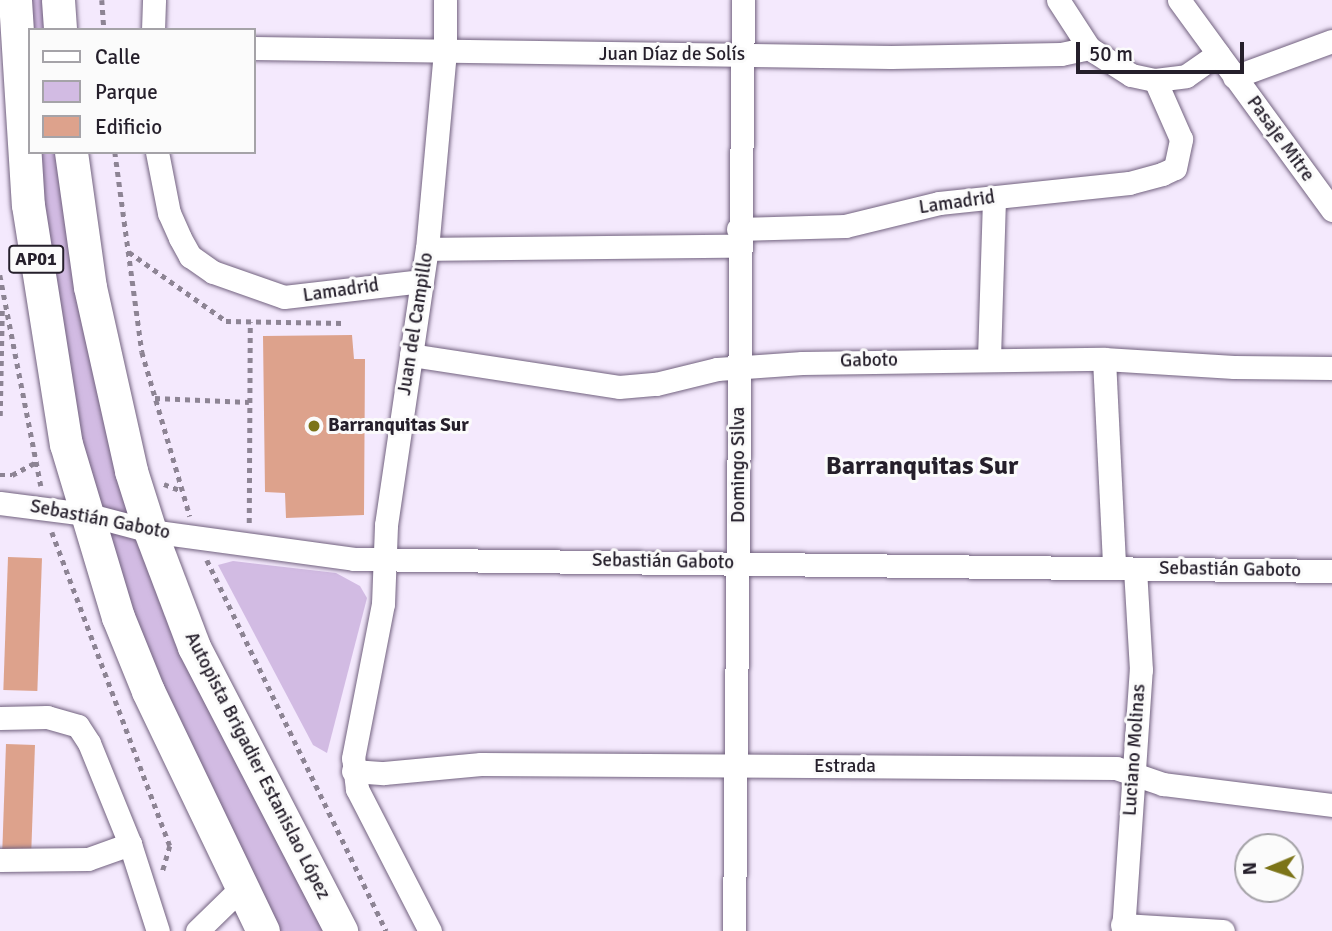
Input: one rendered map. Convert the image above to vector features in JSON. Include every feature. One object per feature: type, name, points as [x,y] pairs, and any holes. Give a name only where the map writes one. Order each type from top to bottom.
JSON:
[{"type":"highway","name":"AP01","points":[[15,0],[28,205],[66,444],[86,513],[148,691],[263,931]]},
{"type":"highway","points":[[58,0],[60,28]]},
{"type":"highway","name":"Autopista Brigadier Estanislao López","points":[[71,154],[90,287],[131,471],[150,531],[194,647],[341,931]]},
{"type":"street","points":[[153,0],[153,28]]},
{"type":"street","name":"Juan del Campillo","points":[[353,771],[388,560],[386,525],[428,249],[445,53],[445,0]]},
{"type":"street","name":"Domingo Silva","points":[[734,931],[738,237],[743,0]]},
{"type":"street","points":[[1058,0],[1089,48],[1132,75],[1155,80],[1186,76],[1218,54]]},
{"type":"street","name":"Pasaje Mitre","points":[[1179,0],[1332,210]]},
{"type":"street","points":[[1234,76],[1332,41]]},
{"type":"street","name":"Juan Díaz de Solís","points":[[256,48],[445,53],[741,55],[1061,54],[1089,48]]},
{"type":"street","name":"Lamadrid","points":[[428,249],[738,237],[845,226],[939,203],[994,200],[1027,190],[1129,183],[1175,168],[1181,139],[1155,80]]},
{"type":"street","name":"Lamadrid","points":[[157,154],[169,213],[190,256],[202,265],[274,294],[303,297],[422,281]]},
{"type":"street","points":[[989,359],[994,200]]},
{"type":"street","name":"Gaboto","points":[[411,355],[603,387],[656,384],[739,367],[989,359],[1104,359],[1234,368],[1332,368]]},
{"type":"street","name":"Luciano Molinas","points":[[1104,359],[1125,568],[1141,670],[1123,928]]},
{"type":"street","name":"Sebastián Gaboto","points":[[0,503],[86,513],[150,531],[388,560],[1332,571]]},
{"type":"street","points":[[0,718],[47,717],[78,726],[89,743],[130,844],[158,931]]},
{"type":"street","name":"Estrada","points":[[353,771],[384,773],[481,765],[1116,768],[1163,784],[1332,805]]},
{"type":"street","points":[[353,771],[357,789],[430,931]]},
{"type":"street","points":[[0,860],[88,859],[130,844]]},
{"type":"street","points":[[197,931],[241,888]]},
{"type":"street","points":[[1123,928],[1223,931]]},
{"type":"path","points":[[102,0],[104,28]]},
{"type":"path","points":[[0,416],[3,299]]},
{"type":"path","points":[[249,528],[250,322]]},
{"type":"path","points":[[155,398],[249,402]]},
{"type":"path","points":[[0,475],[12,475],[36,463]]},
{"type":"green space","points":[[15,0],[58,0],[60,28],[28,28],[28,154],[71,154],[90,287],[131,471],[150,531],[194,647],[341,931],[263,931],[182,769],[118,617],[66,444],[28,205]]},
{"type":"green space","points":[[233,561],[336,573],[360,586],[367,598],[327,753],[313,745],[218,565]]},
{"type":"building","name":"Barranquitas Sur","points":[[352,335],[354,359],[365,359],[364,515],[286,518],[285,493],[265,492],[263,336]]},
{"type":"building","points":[[8,557],[42,558],[37,691],[3,690]]},
{"type":"building","points":[[6,744],[35,745],[31,853],[2,852]]},
{"type":"place","name":"Barranquitas Sur","points":[[314,426]]},
{"type":"district","name":"Barranquitas Sur","points":[[922,467]]}]
